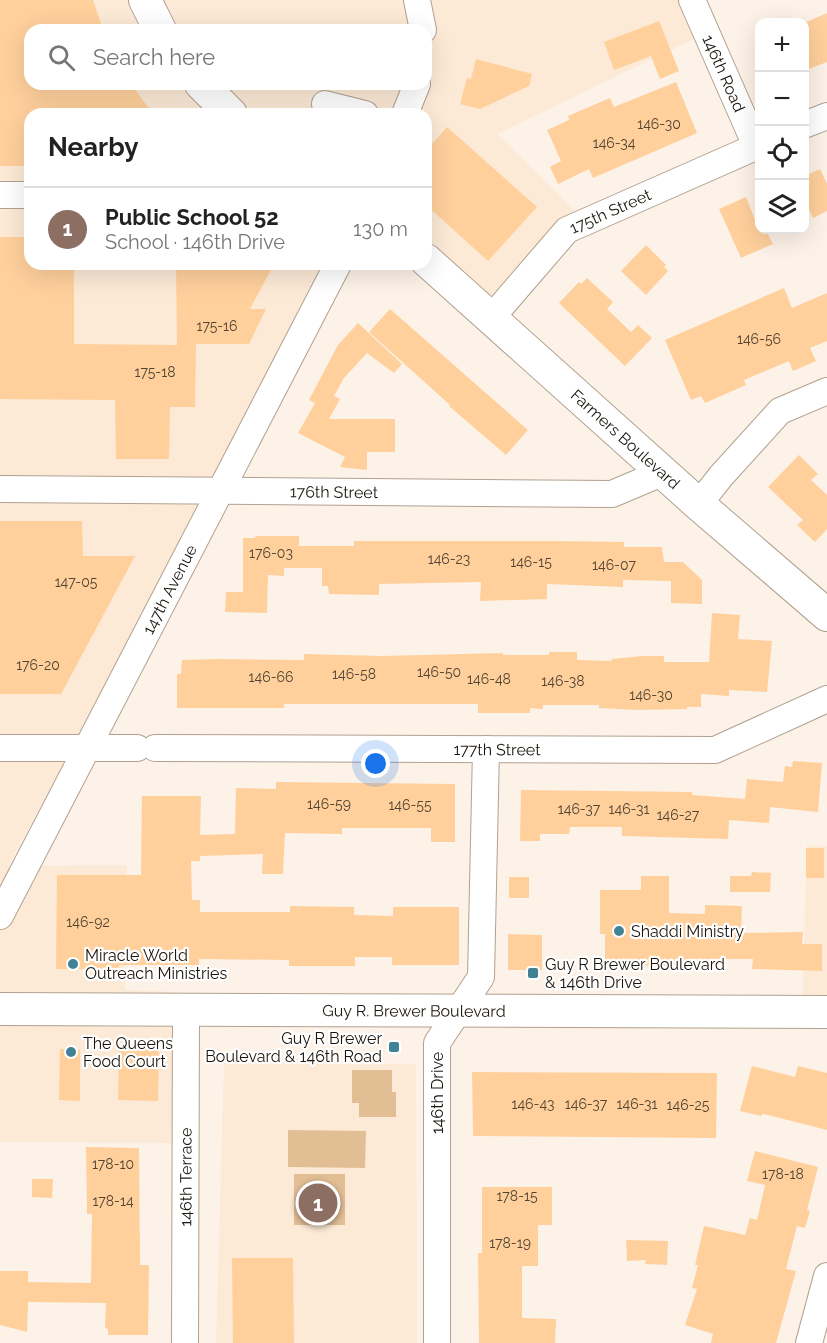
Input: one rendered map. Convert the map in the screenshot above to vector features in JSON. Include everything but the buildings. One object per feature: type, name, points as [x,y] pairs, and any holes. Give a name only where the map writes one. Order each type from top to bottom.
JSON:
[{"type":"main road","points":[[145,0],[157,24]]},
{"type":"main road","points":[[207,90],[225,108]]},
{"type":"main road","name":"Farmers Boulevard","points":[[432,265],[827,615]]},
{"type":"main road","name":"Guy R. Brewer Boulevard","points":[[0,1009],[827,1012]]},
{"type":"street","points":[[417,0],[422,24]]},
{"type":"street","name":"146th Road","points":[[700,19],[755,138]]},
{"type":"street","points":[[407,108],[415,90]]},
{"type":"street","points":[[325,104],[341,108]]},
{"type":"street","points":[[809,123],[827,116]]},
{"type":"street","name":"175th Street","points":[[492,317],[567,230],[755,146]]},
{"type":"street","points":[[0,195],[24,195]]},
{"type":"street","name":"147th Avenue","points":[[0,916],[7,888],[88,748],[335,270]]},
{"type":"street","points":[[699,504],[721,476],[780,411],[827,391]]},
{"type":"street","name":"176th Street","points":[[0,489],[612,494],[664,472]]},
{"type":"street","name":"177th Street","points":[[0,748],[715,750],[827,699]]},
{"type":"street","name":"146th Drive","points":[[437,1343],[437,1043],[481,977],[486,749]]},
{"type":"street","name":"146th Terrace","points":[[185,1343],[186,1011]]},
{"type":"street","points":[[809,1343],[827,1276]]},
{"type":"shaded area","points":[[0,0],[682,0],[698,37],[497,134],[574,210],[485,318],[432,269],[432,108],[24,108],[24,270],[323,270],[189,531],[8,866],[127,865],[125,990],[176,992],[177,1143],[0,1142]]},
{"type":"shaded area","points":[[807,845],[827,846],[827,1014],[802,1014]]},
{"type":"shaded area","points":[[224,1063],[416,1064],[417,1343],[216,1343]]},
{"type":"shaded area","points":[[352,1070],[392,1070],[392,1092],[396,1092],[396,1117],[359,1117],[359,1103],[352,1103]]},
{"type":"shaded area","points":[[288,1130],[366,1131],[365,1168],[288,1167]]},
{"type":"shaded area","points":[[294,1174],[345,1174],[345,1225],[294,1225]]},
{"type":"place","name":"Shaddi Ministry","points":[[619,931]]},
{"type":"place","name":"Miracle World Outreach Ministries","points":[[73,964]]},
{"type":"place","name":"Guy R Brewer Boulevard & 146th Drive","points":[[533,973]]},
{"type":"place","name":"Guy R Brewer Boulevard & 146th Road","points":[[394,1047]]},
{"type":"place","name":"The Queens Food Court","points":[[71,1052]]},
{"type":"place","name":"Public School 52","points":[[318,1203]]}]
